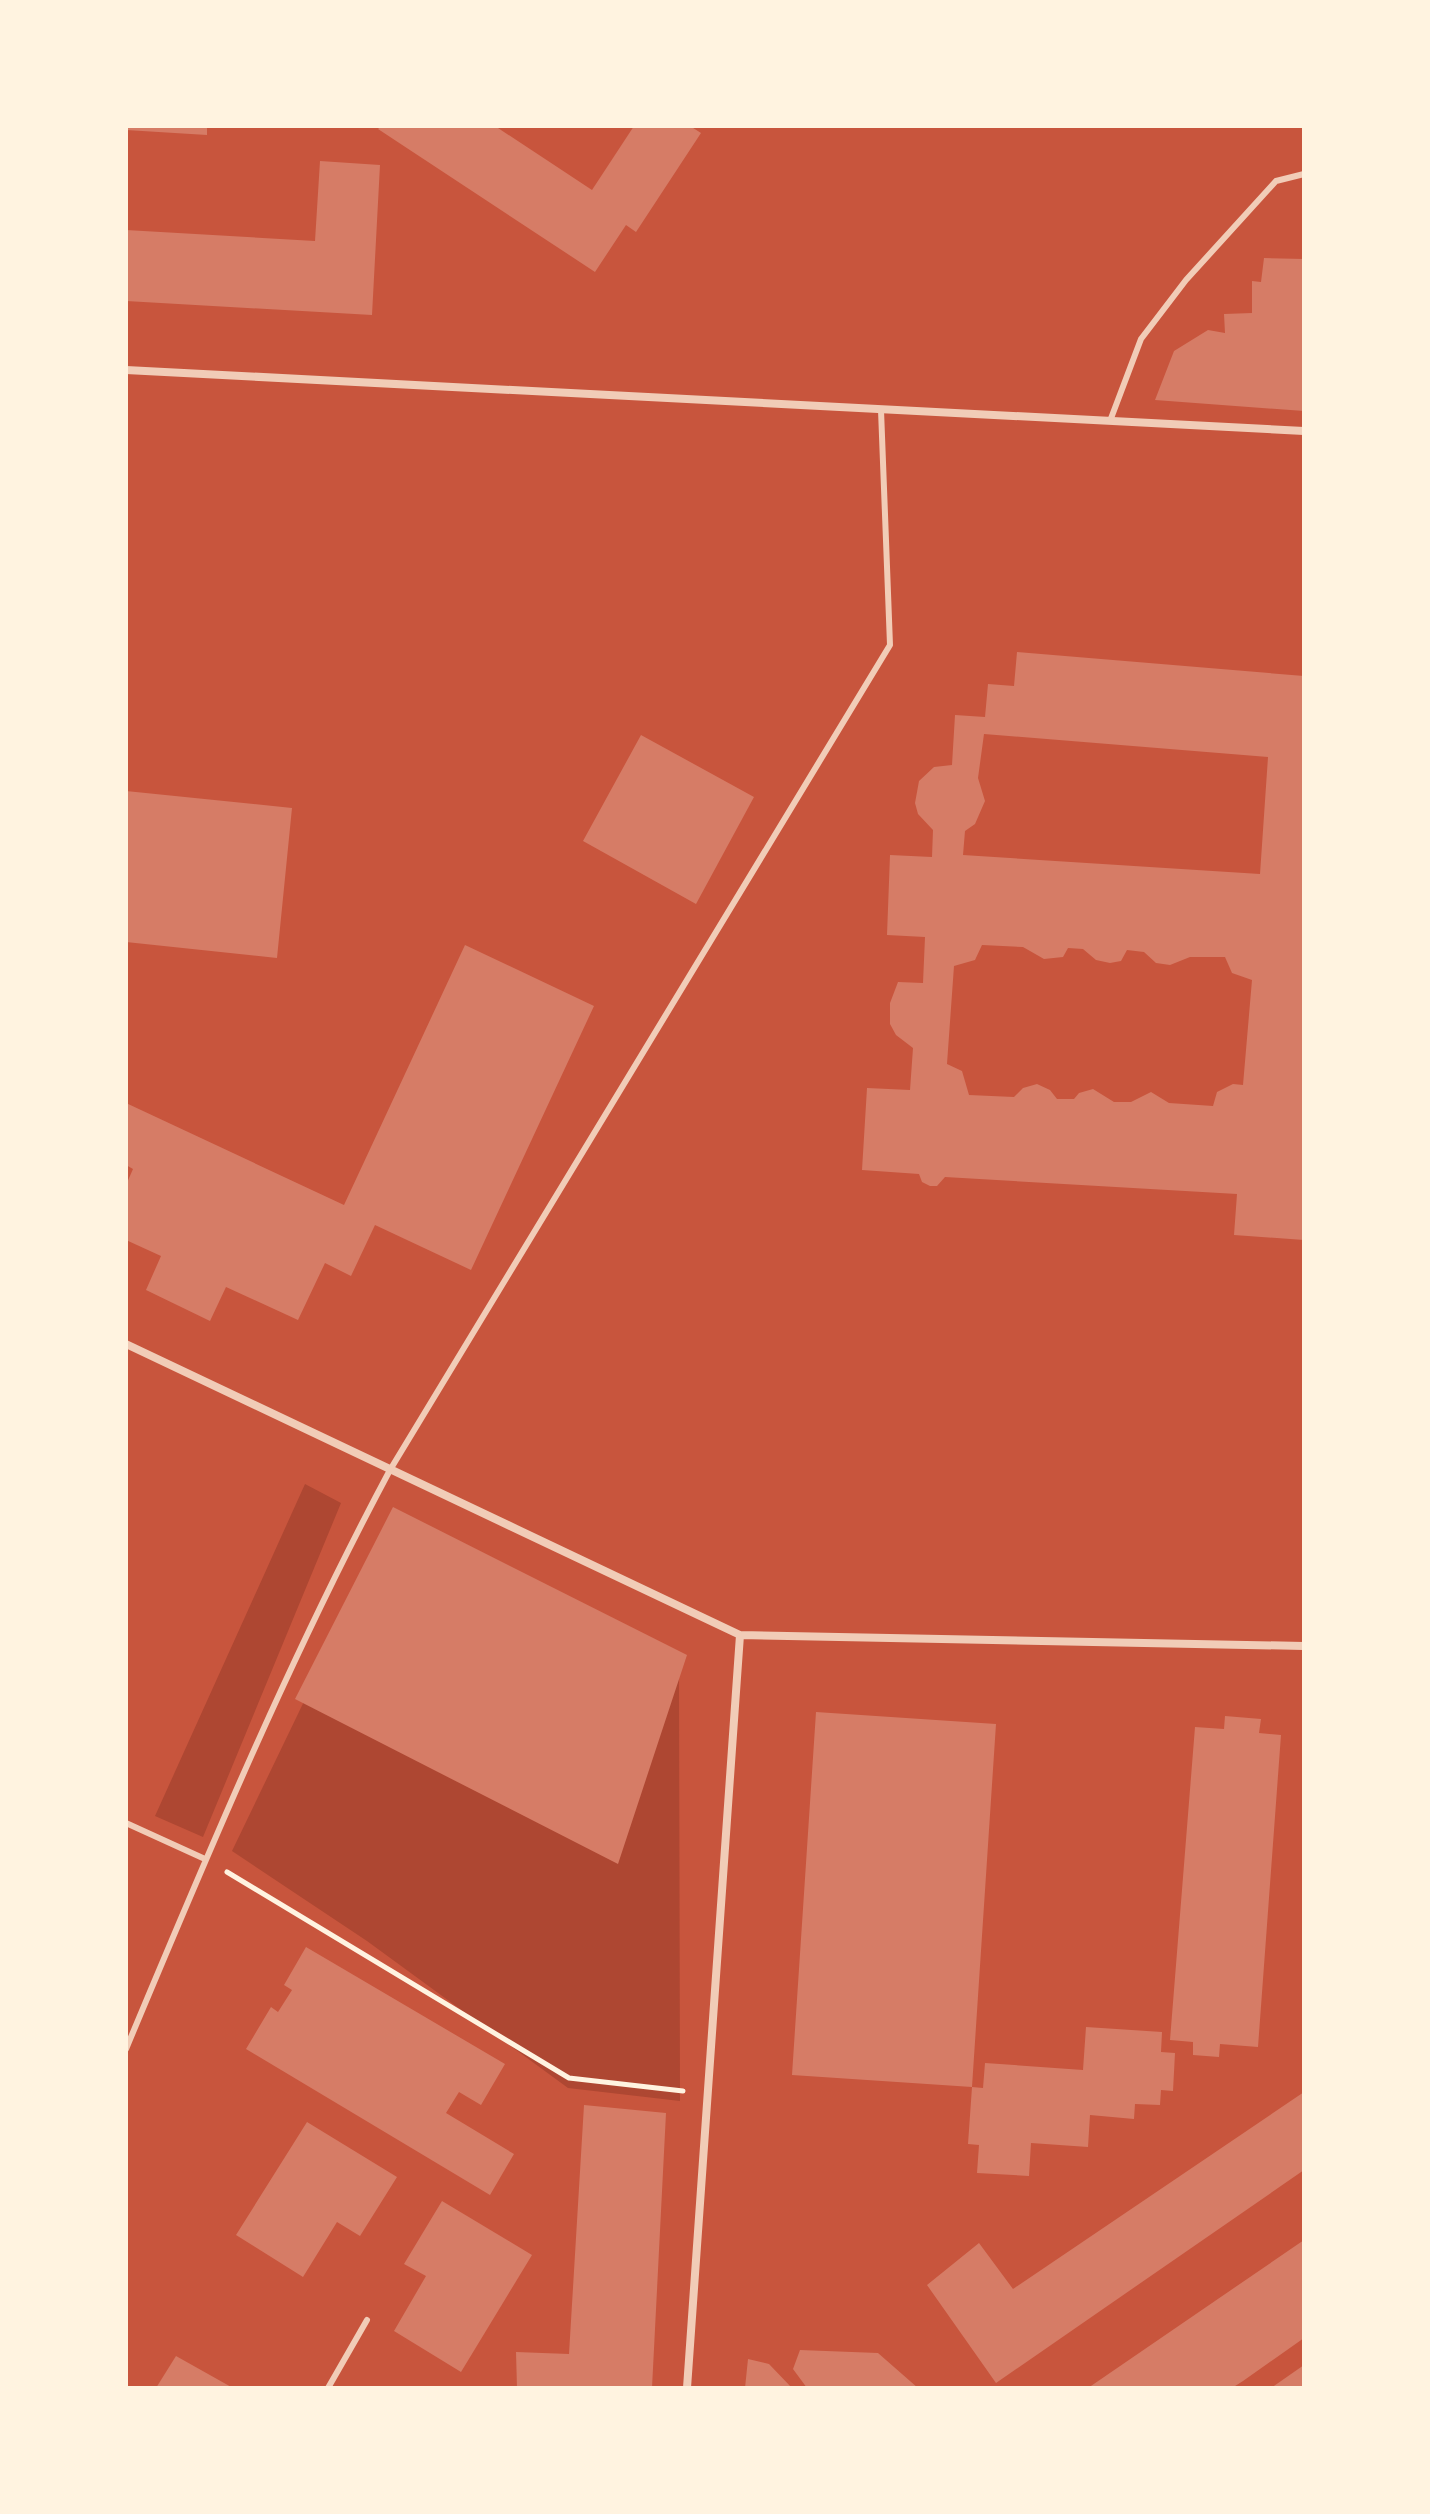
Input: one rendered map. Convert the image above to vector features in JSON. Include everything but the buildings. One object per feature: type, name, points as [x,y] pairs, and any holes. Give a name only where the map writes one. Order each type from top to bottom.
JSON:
[{"type":"street","points":[[126,370],[1304,431]]},
{"type":"street","points":[[126,1344],[740,1635],[1304,1646]]},
{"type":"street","points":[[687,2388],[740,1635]]},
{"type":"lane","points":[[1110,421],[1141,339],[1186,280],[1276,181],[1304,174]]},
{"type":"lane","points":[[126,2049],[205,1859],[336,1574],[390,1470],[890,645],[881,410]]},
{"type":"lane","points":[[126,1823],[205,1859]]},
{"type":"lane","points":[[328,2388],[367,2320]]},
{"type":"path","points":[[205,1859],[569,2078],[708,2094]]},
{"type":"shaded area","points":[[305,1484],[341,1503],[203,1837],[155,1816]]},
{"type":"shaded area","points":[[323,1662],[679,1674],[680,2101],[568,2088],[367,1941],[232,1851]]}]
